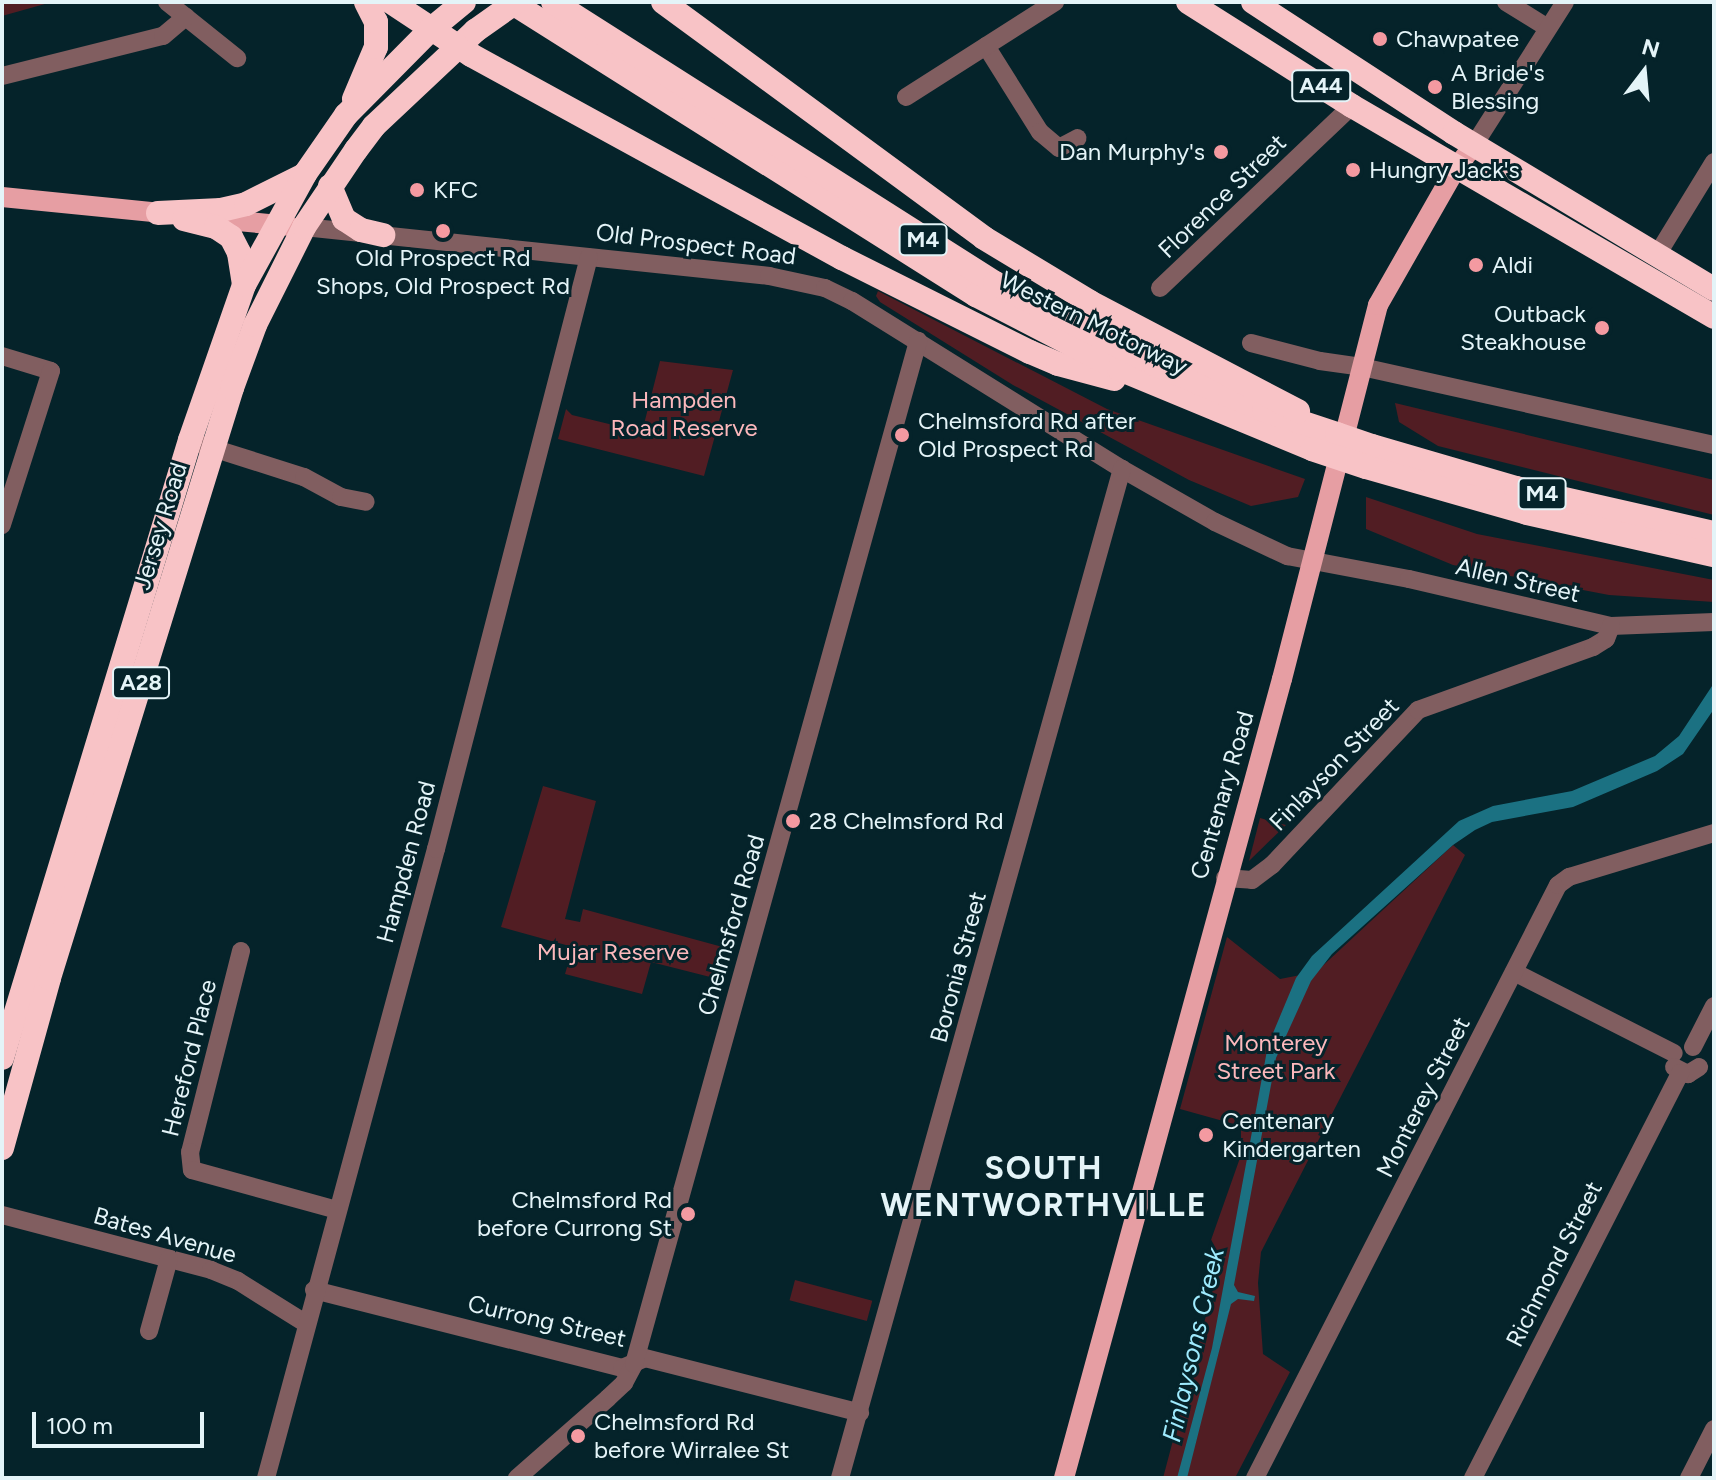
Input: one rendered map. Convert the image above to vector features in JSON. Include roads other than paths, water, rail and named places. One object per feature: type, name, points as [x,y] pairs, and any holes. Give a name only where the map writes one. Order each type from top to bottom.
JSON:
[{"type":"highway","points":[[346,115],[376,47],[376,22],[366,2]]},
{"type":"highway","points":[[391,2],[447,15],[466,39],[842,258],[1058,364],[1171,393]]},
{"type":"highway","name":"Jersey Road","points":[[2,1058],[202,444],[255,325],[304,227],[374,126],[466,39],[513,2]]},
{"type":"highway","name":"Western Motorway","points":[[513,2],[953,281],[1068,344],[1171,393],[1322,434]]},
{"type":"highway","name":"Western Motorway","points":[[553,2],[995,283],[1154,364],[1369,456],[1527,513],[1714,555]]},
{"type":"highway","points":[[663,2],[984,238],[1090,302],[1250,383],[1322,434]]},
{"type":"highway","points":[[678,2],[728,49]]},
{"type":"highway","name":"A44","points":[[1188,2],[1352,106],[1714,317]]},
{"type":"highway","name":"A44","points":[[1253,2],[1474,145],[1714,289]]},
{"type":"highway","name":"Jersey Road","points":[[2,1148],[202,444],[244,285],[305,174],[346,115],[447,15]]},
{"type":"highway","points":[[158,213],[221,210],[246,204],[305,174]]},
{"type":"highway","points":[[330,186],[344,219],[361,230],[383,235]]},
{"type":"highway","points":[[158,213],[216,227],[231,237],[239,253],[244,285]]},
{"type":"highway","name":"Western Motorway","points":[[1369,456],[1714,533]]},
{"type":"main road","name":"Centenary Road","points":[[1064,1478],[1313,560],[1378,305],[1456,168],[1474,145]]},
{"type":"main road","name":"Old Prospect Road","points":[[2,197],[304,227]]},
{"type":"street","points":[[167,2],[237,58]]},
{"type":"street","points":[[906,97],[1055,2]]},
{"type":"street","points":[[1506,2],[1548,28]]},
{"type":"street","points":[[1474,145],[1565,2]]},
{"type":"street","points":[[2,76],[163,36],[186,17]]},
{"type":"street","points":[[986,46],[1040,132],[1059,148],[1078,138]]},
{"type":"street","name":"Florence Street","points":[[1160,288],[1352,106]]},
{"type":"street","points":[[1657,255],[1714,162]]},
{"type":"street","name":"Old Prospect Road","points":[[304,227],[799,281],[840,294],[1122,469],[1263,545],[1287,556],[1313,560]]},
{"type":"street","name":"Hampden Road","points":[[266,1478],[305,1323],[436,849],[589,257]]},
{"type":"street","name":"Chelmsford Road","points":[[517,1478],[616,1391],[634,1364],[918,341]]},
{"type":"street","points":[[1251,343],[1320,361],[1362,367],[1714,445]]},
{"type":"street","points":[[2,356],[51,371],[2,525]]},
{"type":"street","points":[[202,444],[304,477],[341,497],[366,502]]},
{"type":"street","name":"Boronia Street","points":[[840,1478],[1122,469]]},
{"type":"street","name":"Allen Street","points":[[1313,560],[1611,626],[1714,622]]},
{"type":"street","name":"Finlayson Street","points":[[1225,878],[1252,880],[1272,865],[1418,710],[1593,647],[1606,639],[1611,626]]},
{"type":"street","name":"Monterey Street","points":[[1255,1478],[1556,888],[1565,879],[1714,833]]},
{"type":"street","name":"Hereford Place","points":[[241,951],[190,1152],[192,1170],[337,1210]]},
{"type":"street","points":[[1514,972],[1674,1053]]},
{"type":"street","points":[[1693,1047],[1714,1006]]},
{"type":"street","points":[[1684,1046],[1693,1047],[1706,1071],[1680,1073],[1672,1062],[1674,1053],[1684,1046]]},
{"type":"street","name":"Richmond Street","points":[[1473,1478],[1680,1073]]},
{"type":"street","name":"Bates Avenue","points":[[2,1215],[169,1259],[238,1281],[305,1323]]},
{"type":"street","points":[[149,1331],[169,1259]]},
{"type":"street","name":"Currong Street","points":[[314,1290],[622,1368],[645,1358],[860,1413]]},
{"type":"street","points":[[1689,1478],[1714,1429]]},
{"type":"water","points":[[1714,683],[1714,709],[1683,754],[1657,771],[1573,807],[1492,822],[1475,830],[1453,845],[1332,954],[1311,981],[1276,1058],[1234,1285],[1238,1292],[1255,1296],[1254,1301],[1238,1299],[1231,1304],[1187,1478],[1177,1478],[1212,1348],[1268,1045],[1296,978],[1312,956],[1459,821],[1493,806],[1572,791],[1655,756],[1679,736]]},
{"type":"place","name":"Chawpatee","points":[[1380,39]]},
{"type":"place","name":"A Bride's Blessing","points":[[1435,87]]},
{"type":"place","name":"Dan Murphy's","points":[[1221,152]]},
{"type":"place","name":"Hungry Jack's","points":[[1353,170]]},
{"type":"place","name":"KFC","points":[[417,190]]},
{"type":"place","name":"Old Prospect Rd Shops, Old Prospect Rd","points":[[443,231]]},
{"type":"place","name":"Aldi","points":[[1476,265]]},
{"type":"place","name":"Outback Steakhouse","points":[[1602,328]]},
{"type":"place","name":"Chelmsford Rd after Old Prospect Rd","points":[[902,435]]},
{"type":"place","name":"28 Chelmsford Rd","points":[[793,821]]},
{"type":"place","name":"Centenary Kindergarten","points":[[1206,1135]]},
{"type":"place","name":"Chelmsford Rd before Currong St","points":[[688,1214]]},
{"type":"place","name":"Chelmsford Rd before Wirralee St","points":[[578,1436]]},
{"type":"district","name":"SOUTH WENTWORTHVILLE","points":[[1044,1188]]},
{"type":"park label","name":"Hampden Road Reserve","points":[[684,414]]},
{"type":"park label","name":"Mujar Reserve","points":[[613,952]]},
{"type":"park label","name":"Monterey Street Park","points":[[1276,1057]]},
{"type":"water label","name":"Finlaysons Creek","points":[[1194,1345]]}]
